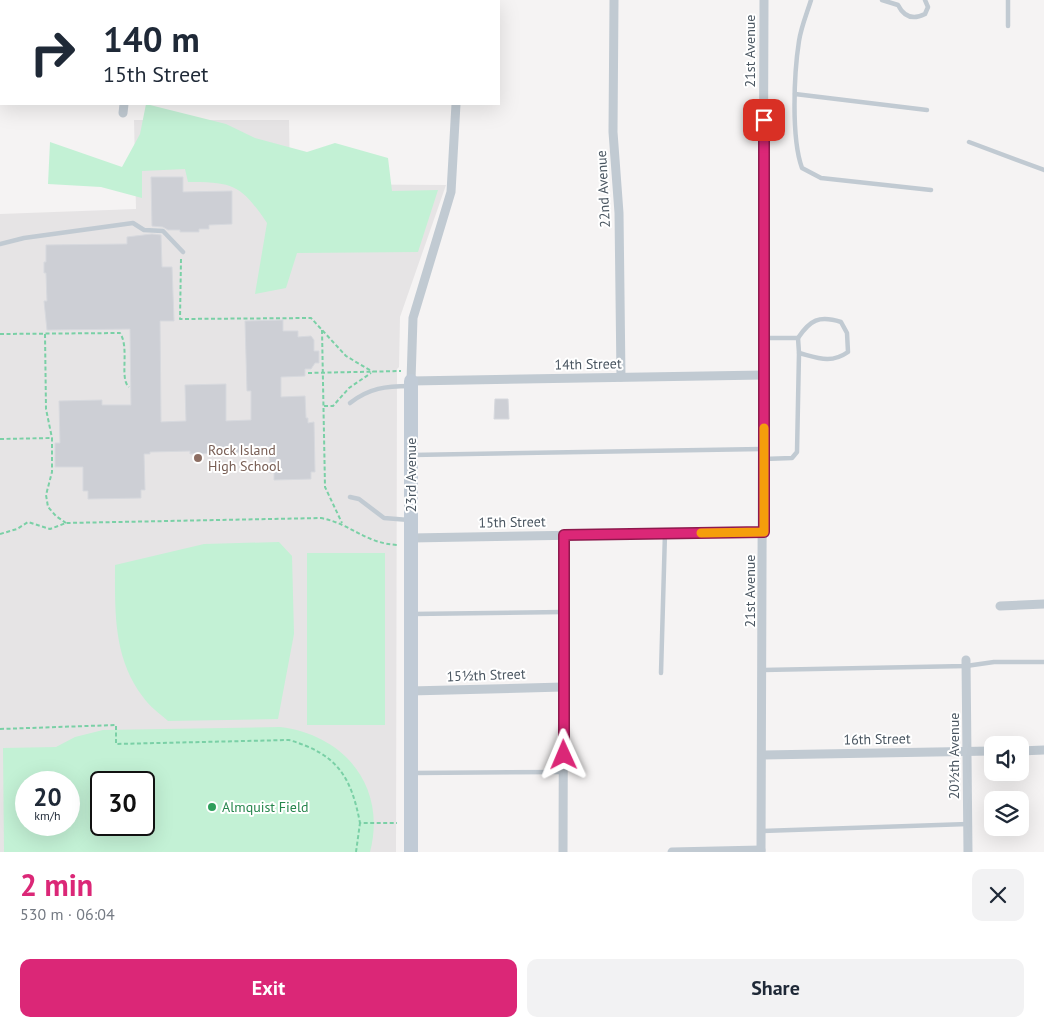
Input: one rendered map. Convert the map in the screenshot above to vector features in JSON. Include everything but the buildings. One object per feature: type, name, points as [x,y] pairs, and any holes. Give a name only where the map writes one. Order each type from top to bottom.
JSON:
[{"type":"street","name":"22nd Avenue","points":[[614,0],[613,132],[619,214],[621,377]]},
{"type":"street","name":"21st Avenue","points":[[761,851],[764,532],[764,0]]},
{"type":"street","name":"23rd Avenue","points":[[411,852],[411,614],[405,541],[411,520],[413,318],[451,192],[456,105]]},
{"type":"street","name":"14th Street","points":[[411,383],[764,375]]},
{"type":"street","name":"15th Street","points":[[405,541],[564,535],[764,532]]},
{"type":"street","points":[[563,852],[564,535]]},
{"type":"street","points":[[1000,606],[1044,604]]},
{"type":"street","name":"20½th Avenue","points":[[966,663],[968,852]]},
{"type":"street","name":"15½th Street","points":[[410,691],[563,687]]},
{"type":"street","points":[[1029,751],[1044,750]]},
{"type":"street","name":"16th Street","points":[[763,755],[984,751]]},
{"type":"street","points":[[672,852],[761,851]]},
{"type":"lane","points":[[811,0],[799,40],[795,94],[798,157],[802,168],[809,174],[821,178],[931,190]]},
{"type":"lane","points":[[882,0],[898,5],[901,12],[908,17],[918,18],[925,14],[928,7],[925,0]]},
{"type":"lane","points":[[898,5],[903,0]]},
{"type":"lane","points":[[1008,0],[1008,26]]},
{"type":"lane","points":[[795,94],[927,110]]},
{"type":"lane","points":[[969,142],[1044,170]]},
{"type":"lane","points":[[0,244],[24,238],[133,222],[144,230],[163,231],[183,252]]},
{"type":"lane","points":[[764,459],[792,458],[797,452],[798,338],[808,324],[821,318],[841,322],[847,333],[848,352],[838,358],[822,360],[799,354]]},
{"type":"lane","points":[[764,338],[798,338]]},
{"type":"lane","points":[[350,402],[377,387],[411,383]]},
{"type":"lane","points":[[411,455],[764,449]]},
{"type":"lane","points":[[350,497],[359,499],[384,518],[411,520]]},
{"type":"lane","points":[[660,674],[665,533]]},
{"type":"lane","points":[[411,614],[564,612]]},
{"type":"lane","points":[[763,670],[1044,662]]},
{"type":"lane","points":[[410,773],[564,772]]},
{"type":"lane","points":[[762,831],[968,824]]},
{"type":"path","points":[[183,252],[179,264],[180,319],[311,318],[346,356],[373,372]]},
{"type":"path","points":[[322,330],[325,487],[342,524]]},
{"type":"path","points":[[0,334],[120,333],[125,344],[125,381],[129,387]]},
{"type":"path","points":[[45,334],[46,409],[52,438],[52,472],[46,495],[48,507],[66,523]]},
{"type":"path","points":[[308,373],[401,370]]},
{"type":"path","points":[[323,406],[333,406],[349,388],[373,372]]},
{"type":"path","points":[[0,439],[52,438]]},
{"type":"path","points":[[0,534],[16,529],[28,522],[50,529],[66,523],[321,518],[342,524],[364,538],[376,542],[405,541]]},
{"type":"path","points":[[0,729],[116,725],[116,744],[289,740],[313,748],[336,765],[350,783],[360,823],[356,852]]},
{"type":"path","points":[[360,823],[397,823]]},
{"type":"shaded area","name":"Rock Island High School","points":[[134,120],[289,120],[290,184],[446,185],[400,317],[399,367],[397,369],[396,852],[0,852],[0,214],[136,209]]},
{"type":"green space","points":[[146,105],[150,105],[226,124],[255,138],[307,152],[335,143],[388,158],[392,191],[438,190],[418,252],[297,253],[286,288],[255,294],[267,223],[243,193],[235,188],[216,183],[188,182],[185,169],[142,171],[142,198],[101,187],[48,184],[50,142],[122,167],[140,134]]},
{"type":"green space","points":[[279,542],[292,556],[294,634],[278,719],[168,721],[145,700],[133,682],[126,666],[121,650],[116,617],[115,565],[204,544]]},
{"type":"green space","points":[[307,553],[385,553],[385,725],[307,725]]},
{"type":"green space","points":[[280,727],[303,732],[324,741],[342,753],[356,768],[366,786],[372,806],[374,828],[370,852],[4,852],[3,748],[56,747],[75,737],[103,730]]},
{"type":"slow traffic","points":[[701,533],[764,532],[764,428]]},
{"type":"place","name":"Rock Island High School","points":[[198,458]]},
{"type":"place","name":"Almquist Field","points":[[212,807]]},
{"type":"route","points":[[564,755],[564,535],[764,532],[764,120]]}]
